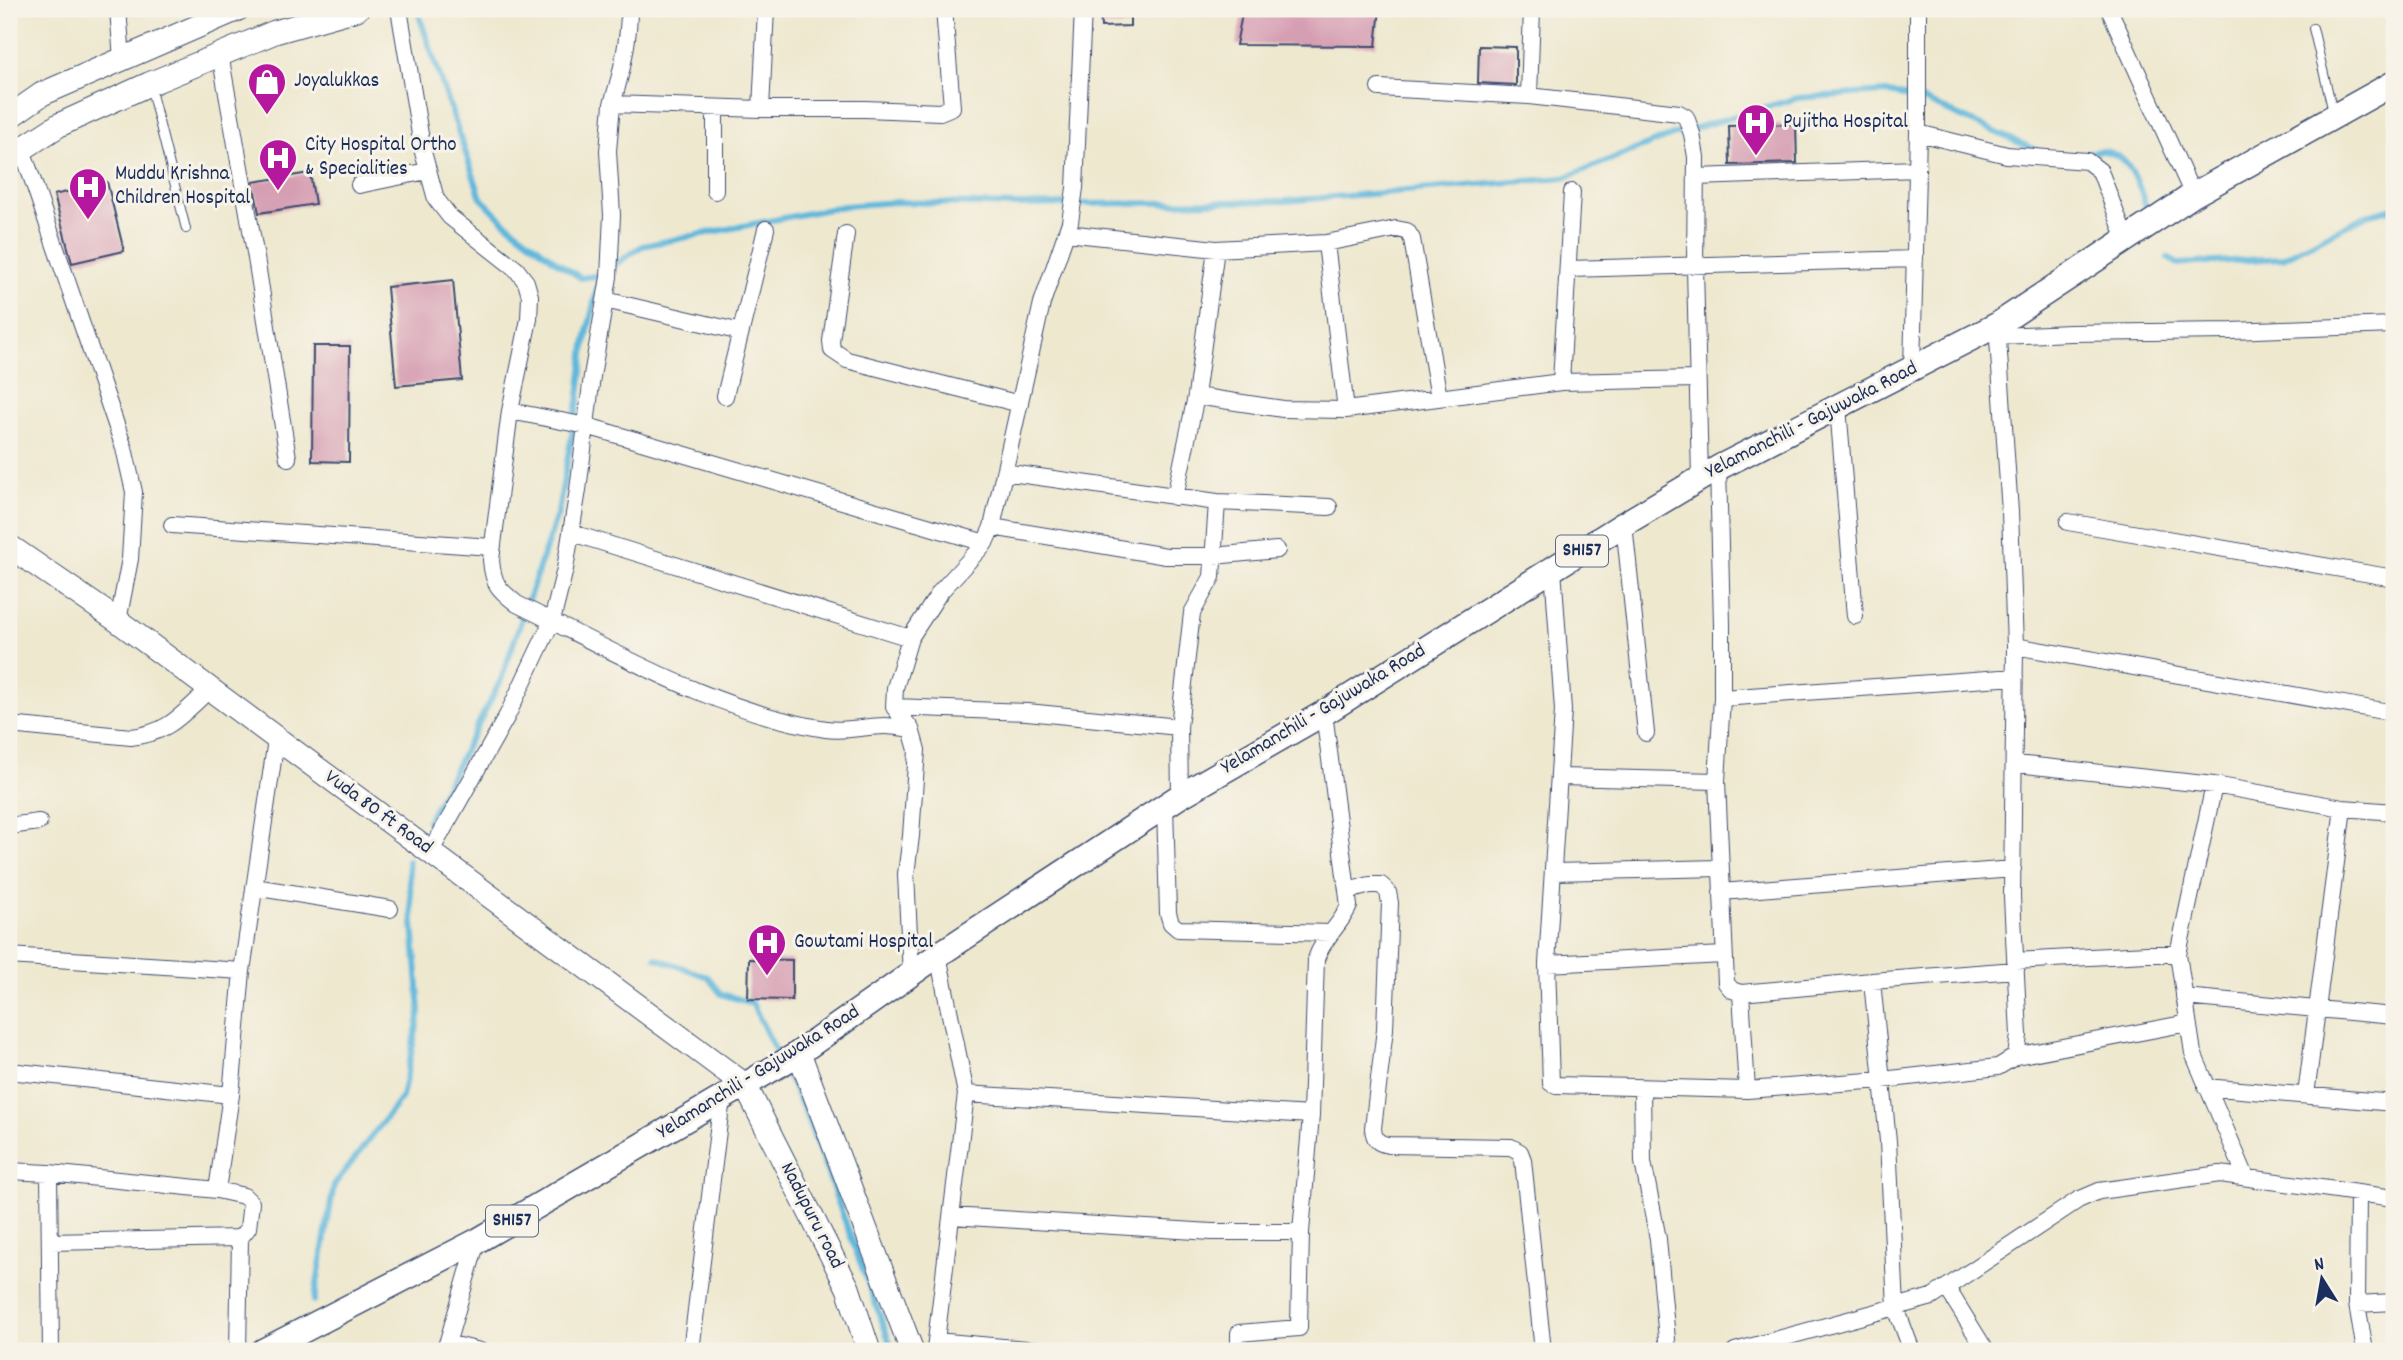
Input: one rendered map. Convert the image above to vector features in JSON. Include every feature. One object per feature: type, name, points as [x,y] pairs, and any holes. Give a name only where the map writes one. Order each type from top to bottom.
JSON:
[{"type":"main road","name":"Yelamanchili - Gajuwaka Road","points":[[263,1351],[477,1241],[796,1055],[938,955],[1173,801],[1324,713],[1709,473],[1912,369],[1998,331],[2193,195],[2334,115],[2393,89]]},
{"type":"street","points":[[118,9],[122,59]]},
{"type":"street","points":[[9,117],[42,94],[239,9]]},
{"type":"street","points":[[118,621],[134,526],[132,481],[109,404],[15,154],[59,125],[149,84],[275,32],[357,9]]},
{"type":"street","points":[[399,9],[427,171],[436,199],[450,216],[516,269],[526,282],[530,296],[529,319],[510,411],[492,547],[492,576],[499,590],[517,604],[699,692],[759,713],[829,730],[886,726],[911,729]]},
{"type":"street","points":[[431,851],[508,716],[552,621],[572,533],[592,376],[609,277],[612,215],[608,151],[612,104],[629,31],[629,9]]},
{"type":"street","points":[[761,109],[766,9]]},
{"type":"street","points":[[612,104],[940,112],[952,107],[944,9]]},
{"type":"street","points":[[911,975],[906,874],[916,750],[911,729],[894,707],[895,688],[910,638],[940,592],[988,535],[1042,303],[1068,228],[1075,188],[1083,9]]},
{"type":"street","points":[[1529,96],[1532,9]]},
{"type":"street","points":[[1912,369],[1918,9]]},
{"type":"street","points":[[2109,9],[2193,195]]},
{"type":"street","points":[[220,54],[288,458]]},
{"type":"street","points":[[1379,88],[1529,96],[1679,113],[1685,117],[1692,134],[1696,157],[1696,379],[1709,473],[1722,624],[1722,698],[1717,781],[1724,955],[1726,982],[1732,990],[1741,993],[2147,954],[2178,954]]},
{"type":"street","points":[[715,108],[715,191]]},
{"type":"street","points":[[1918,133],[2007,155],[2087,161],[2100,171],[2126,240]]},
{"type":"street","points":[[1696,177],[1917,169]]},
{"type":"street","points":[[359,185],[427,171]]},
{"type":"street","points":[[1561,382],[1572,192]]},
{"type":"street","points":[[1068,228],[1216,249],[1326,243],[1396,229],[1406,231],[1412,239],[1439,398]]},
{"type":"street","points":[[724,396],[766,229]]},
{"type":"street","points":[[846,234],[831,341],[832,351],[847,360],[1020,404]]},
{"type":"street","points":[[1326,243],[1346,410]]},
{"type":"street","points":[[1175,497],[1196,397],[1216,249]]},
{"type":"street","points":[[1569,269],[1915,259]]},
{"type":"street","points":[[605,300],[741,332]]},
{"type":"street","points":[[2016,1056],[2019,1035],[2013,869],[2015,646],[2010,512],[1998,331],[2231,331],[2394,325]]},
{"type":"street","points":[[1196,397],[1283,409],[1346,410],[1561,382],[1696,379]]},
{"type":"street","points":[[1838,407],[1855,616]]},
{"type":"street","points":[[510,411],[587,426],[988,535],[1152,554],[1213,556],[1277,550]]},
{"type":"street","points":[[1004,472],[1217,502],[1329,507]]},
{"type":"street","points":[[1217,502],[1212,577],[1192,613],[1173,801],[1168,914],[1171,923],[1178,929],[1331,933]]},
{"type":"street","points":[[2068,522],[2394,578]]},
{"type":"street","points":[[1624,524],[1646,733]]},
{"type":"street","points":[[172,525],[492,547]]},
{"type":"street","points":[[572,533],[910,638]]},
{"type":"street","name":"Vuda 80 ft Road","points":[[9,546],[118,621],[276,740],[749,1082]]},
{"type":"street","points":[[1553,569],[1563,710],[1547,964],[1551,1083],[1556,1086],[1747,1090],[1882,1080],[1998,1067],[2016,1056],[2188,1023]]},
{"type":"street","points":[[2015,646],[2394,713]]},
{"type":"street","points":[[1722,698],[2015,677]]},
{"type":"street","points":[[9,725],[131,737],[149,735],[165,728],[209,690]]},
{"type":"street","points":[[894,707],[1027,712],[1180,727]]},
{"type":"street","points":[[1239,1351],[1239,1333],[1299,1328],[1301,1232],[1311,1115],[1316,958],[1321,944],[1343,920],[1349,906],[1324,713]]},
{"type":"street","points":[[217,1190],[231,1095],[242,971],[276,740]]},
{"type":"street","points":[[2015,764],[2214,785],[2343,808],[2394,812]]},
{"type":"street","points":[[1560,777],[1717,781]]},
{"type":"street","points":[[2214,785],[2178,954],[2193,1052],[2246,1177]]},
{"type":"street","points":[[2306,1096],[2343,808]]},
{"type":"street","points":[[9,826],[39,822]]},
{"type":"street","points":[[1554,872],[1720,868]]},
{"type":"street","points":[[1721,892],[2013,869]]},
{"type":"street","points":[[1348,891],[1381,885],[1388,892],[1390,904],[1385,1029],[1374,1138],[1388,1145],[1511,1147],[1520,1152],[1543,1351]]},
{"type":"street","points":[[254,887],[390,909]]},
{"type":"street","points":[[938,955],[966,1094],[935,1346],[1049,1351]]},
{"type":"street","points":[[1547,964],[1724,955]]},
{"type":"street","points":[[9,956],[242,971]]},
{"type":"street","points":[[1872,981],[1888,1140],[1896,1308],[1912,1351]]},
{"type":"street","points":[[1741,993],[1747,1090]]},
{"type":"street","points":[[2184,997],[2394,1016]]},
{"type":"street","points":[[796,1055],[912,1351]]},
{"type":"street","points":[[9,1071],[231,1095]]},
{"type":"street","name":"Nadupuru road","points":[[749,1082],[848,1288],[869,1351]]},
{"type":"street","points":[[2206,1087],[2394,1103]]},
{"type":"street","points":[[1642,1088],[1643,1162],[1658,1239],[1668,1351]]},
{"type":"street","points":[[966,1094],[1311,1115]]},
{"type":"street","points":[[691,1351],[722,1098]]},
{"type":"street","points":[[9,1171],[217,1190],[244,1196],[251,1203],[248,1228],[240,1238],[238,1351]]},
{"type":"street","points":[[49,1173],[51,1351]]},
{"type":"street","points":[[1745,1350],[1932,1297],[2078,1200],[2099,1191],[2220,1174],[2394,1198]]},
{"type":"street","points":[[2358,1193],[2357,1304],[2365,1351]]},
{"type":"street","points":[[951,1216],[1212,1232],[1301,1232]]},
{"type":"street","points":[[50,1241],[240,1238]]},
{"type":"street","points":[[477,1241],[446,1347],[480,1351]]},
{"type":"street","points":[[1947,1288],[1986,1351]]},
{"type":"street","points":[[2357,1304],[2394,1302]]},
{"type":"lane","points":[[2313,28],[2334,115]]},
{"type":"lane","points":[[149,84],[186,229]]},
{"type":"building","points":[[1100,9],[1130,9],[1130,26],[1101,27]]},
{"type":"building","points":[[1243,9],[1380,9],[1376,46],[1236,45]]},
{"type":"building","points":[[1479,46],[1516,47],[1516,85],[1478,83]]},
{"type":"building","points":[[1796,124],[1797,163],[1730,165],[1729,126]]},
{"type":"building","points":[[310,173],[315,204],[259,213],[253,182]]},
{"type":"building","points":[[107,182],[124,251],[72,263],[54,195]]},
{"type":"building","points":[[453,280],[462,380],[396,386],[387,287]]},
{"type":"building","points":[[313,346],[350,346],[349,462],[312,461]]},
{"type":"building","points":[[749,959],[792,960],[792,1000],[748,999]]},
{"type":"waterway","points":[[420,18],[481,198],[505,222],[581,278],[600,275],[642,246],[844,206],[895,202],[1018,205],[1285,201],[1564,178],[1675,134],[1797,98],[1884,92],[1923,100],[2040,152]]},
{"type":"waterway","points":[[2081,155],[2103,151],[2122,159],[2139,186],[2149,216]]},
{"type":"waterway","points":[[2168,258],[2178,264],[2283,258],[2367,215],[2394,208]]},
{"type":"waterway","points":[[428,821],[501,680],[558,512],[579,396],[585,345],[600,275]]},
{"type":"waterway","points":[[314,1301],[334,1185],[402,1097],[420,1012],[408,861]]},
{"type":"waterway","points":[[656,958],[708,977],[721,994],[752,1003],[780,1060]]},
{"type":"waterway","points":[[785,1070],[804,1110],[893,1351]]},
{"type":"place","name":"Joyalukkas","points":[[267,116]]},
{"type":"place","name":"Pujitha Hospital","points":[[1756,157]]},
{"type":"place","name":"City Hospital Ortho & Specialities","points":[[278,192]]},
{"type":"place","name":"Muddu Krishna Children Hospital","points":[[88,221]]},
{"type":"place","name":"Gowtami Hospital","points":[[767,977]]}]
